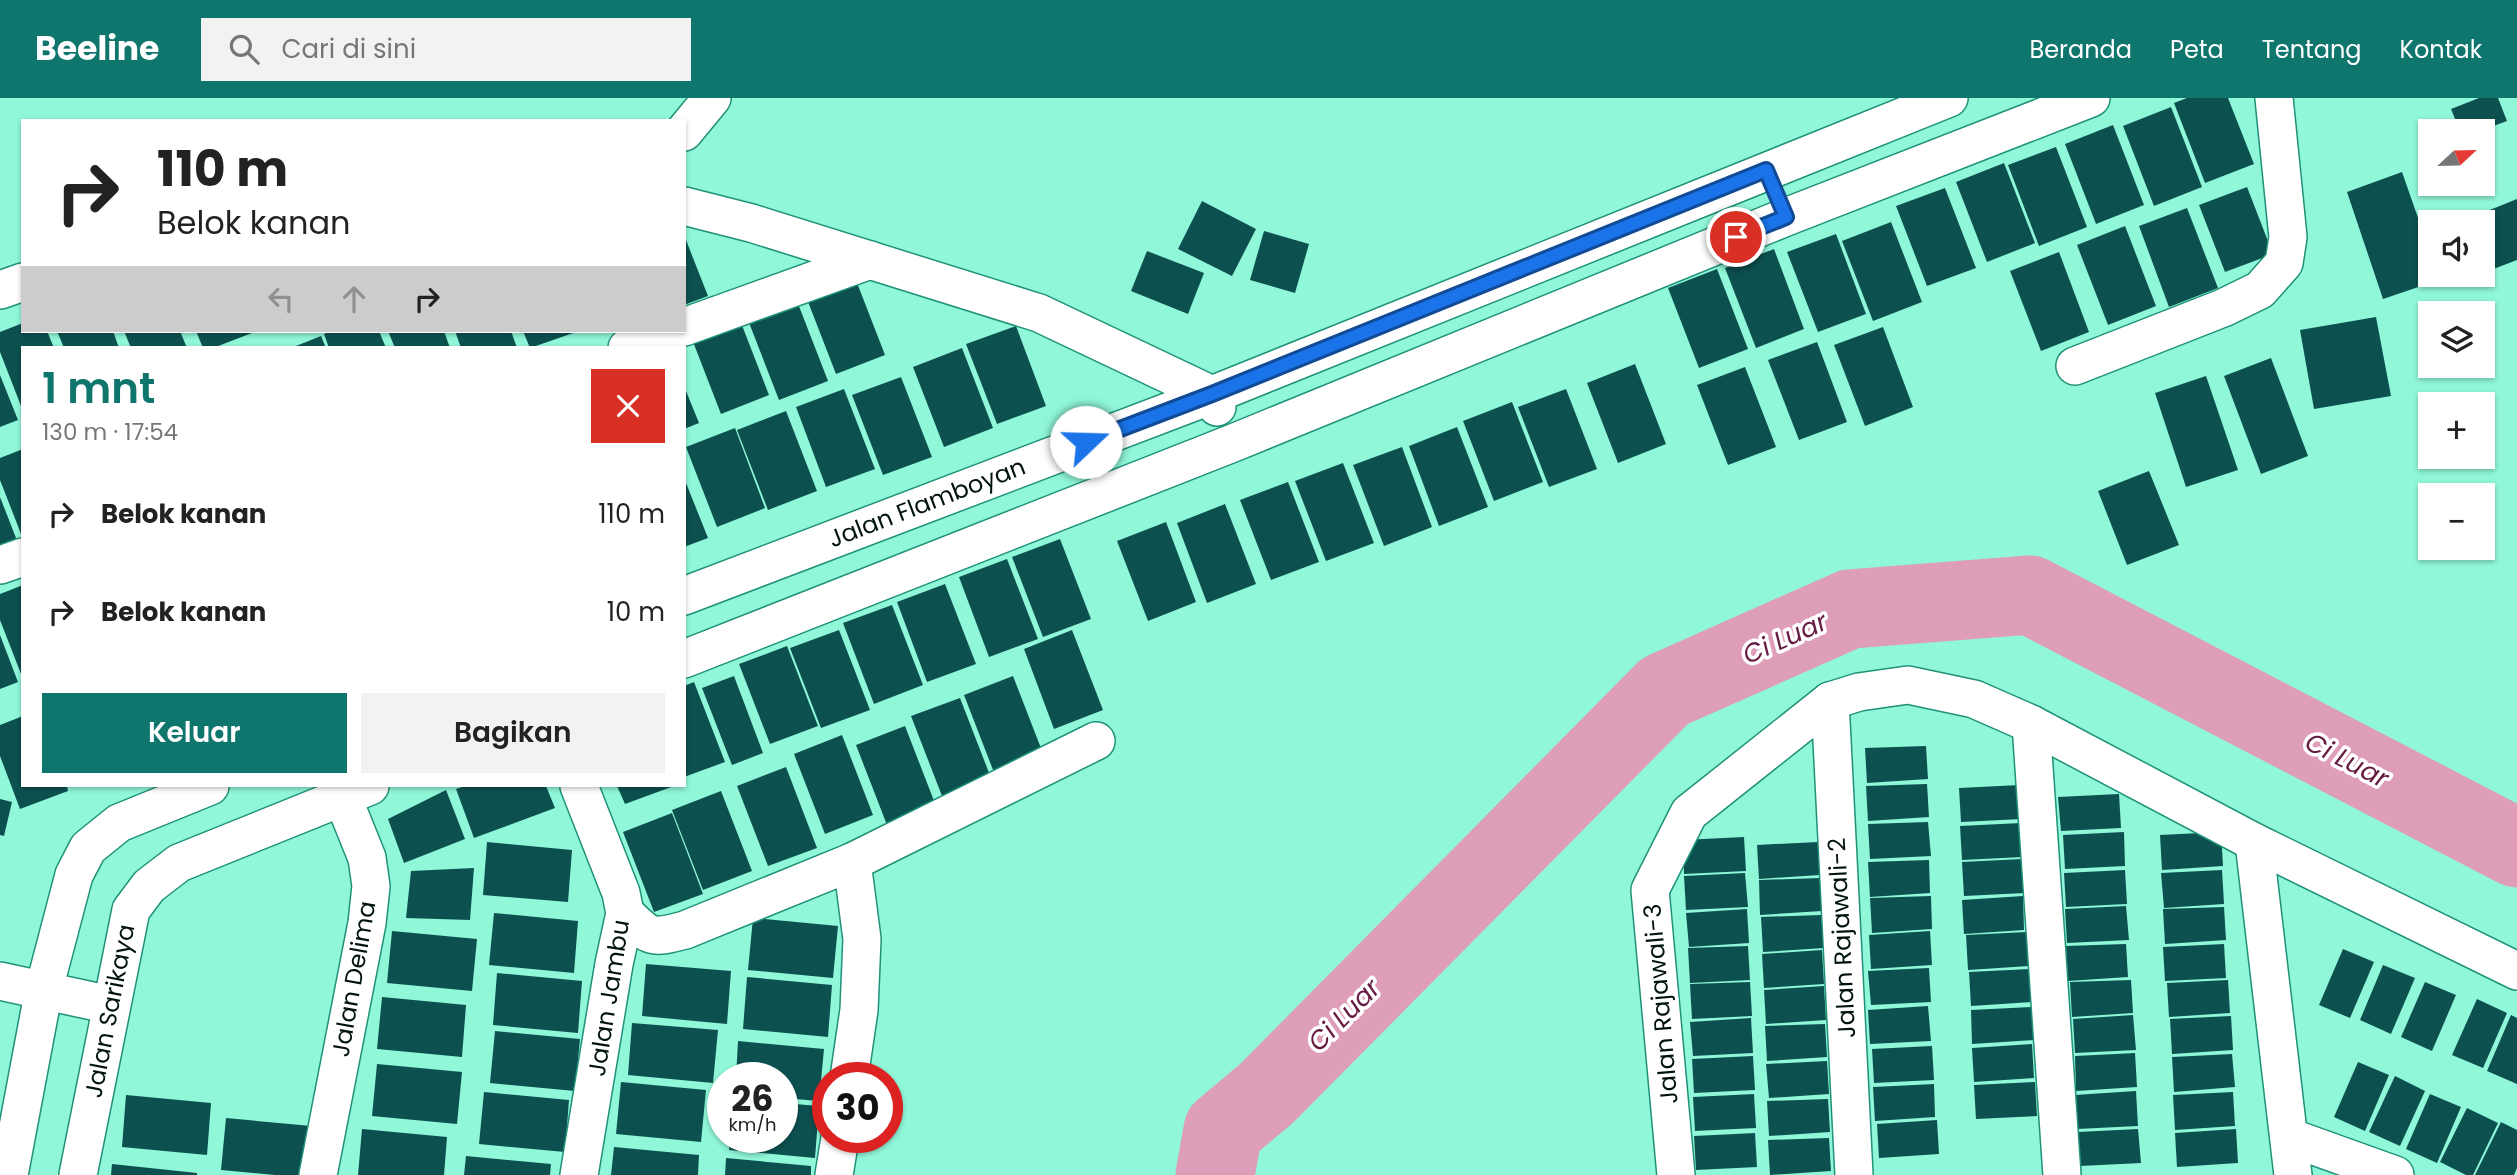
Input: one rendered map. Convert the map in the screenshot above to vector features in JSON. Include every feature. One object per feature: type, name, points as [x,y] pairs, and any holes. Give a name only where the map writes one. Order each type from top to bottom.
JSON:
[{"type":"street","points":[[686,130],[712,98]]},
{"type":"street","name":"Jalan Flamboyan","points":[[686,595],[1212,394],[1950,98]]},
{"type":"street","points":[[686,658],[1233,443],[1786,217],[2091,98]]},
{"type":"street","points":[[2075,366],[2223,308],[2260,290],[2284,262],[2288,237],[2274,98]]},
{"type":"street","points":[[1766,170],[1786,217]]},
{"type":"street","points":[[686,207],[751,223],[1039,313],[1212,394],[1233,443]]},
{"type":"street","points":[[686,326],[870,260]]},
{"type":"street","points":[[0,290],[21,283]]},
{"type":"street","points":[[633,346],[669,333]]},
{"type":"street","points":[[0,565],[21,558]]},
{"type":"street","points":[[1830,701],[1859,692],[1908,685],[1974,699],[2031,724],[2254,842],[2517,971]]},
{"type":"street","name":"Jalan Rajawali-3","points":[[1676,1175],[1650,890],[1689,813],[1830,701]]},
{"type":"street","name":"Jalan Rajawali-2","points":[[1830,701],[1854,1175]]},
{"type":"street","points":[[2031,724],[2062,1175]]},
{"type":"street","points":[[625,913],[643,931],[659,937],[685,930],[852,862],[1096,741]]},
{"type":"street","points":[[9,1175],[44,989],[74,875],[88,848],[119,823],[208,787]]},
{"type":"street","name":"Jalan Jambu","points":[[579,787],[621,893],[625,913],[579,1175]]},
{"type":"street","name":"Jalan Sarikaya","points":[[78,1175],[131,910],[149,886],[178,863],[350,789]]},
{"type":"street","name":"Jalan Delima","points":[[318,1175],[367,923],[370,886],[350,789]]},
{"type":"street","points":[[2254,842],[2292,1175]]},
{"type":"street","points":[[851,1062],[859,1010],[862,939],[852,862]]},
{"type":"street","points":[[0,981],[111,1006]]},
{"type":"street","points":[[2289,1137],[2395,1175]]},
{"type":"street","points":[[834,1175],[838,1153]]},
{"type":"building","points":[[2187,98],[2228,98],[2254,164],[2205,183],[2174,103]]},
{"type":"building","points":[[2479,98],[2498,98],[2507,121],[2496,125],[2496,119],[2455,119],[2451,109]]},
{"type":"building","points":[[2171,107],[2202,187],[2154,206],[2123,126]]},
{"type":"building","points":[[2113,125],[2144,205],[2096,224],[2065,144]]},
{"type":"building","points":[[2056,147],[2087,227],[2039,246],[2008,165]]},
{"type":"building","points":[[2004,163],[2035,243],[1987,262],[1956,182]]},
{"type":"building","points":[[2402,172],[2418,218],[2418,287],[2383,299],[2347,192]]},
{"type":"building","points":[[2247,187],[2273,254],[2225,272],[2199,205]]},
{"type":"building","points":[[1945,188],[1976,268],[1927,286],[1896,206]]},
{"type":"building","points":[[2517,199],[2517,260],[2495,268],[2495,210],[2490,210]]},
{"type":"building","points":[[1202,201],[1256,229],[1232,276],[1178,249]]},
{"type":"building","points":[[2187,208],[2218,288],[2169,307],[2139,226]]},
{"type":"building","points":[[1891,222],[1922,302],[1873,321],[1842,241]]},
{"type":"building","points":[[2125,226],[2156,306],[2108,325],[2077,245]]},
{"type":"building","points":[[1264,231],[1309,244],[1295,293],[1250,280]]},
{"type":"building","points":[[1836,234],[1866,314],[1818,332],[1787,252]]},
{"type":"building","points":[[686,240],[708,296],[686,304]]},
{"type":"building","points":[[1774,249],[1804,329],[1756,348],[1725,268]]},
{"type":"building","points":[[1147,251],[1204,273],[1188,314],[1131,291]]},
{"type":"building","points":[[2059,252],[2089,332],[2041,351],[2010,271]]},
{"type":"building","points":[[1717,269],[1748,349],[1699,368],[1668,288]]},
{"type":"building","points":[[854,275],[885,355],[836,374],[805,294]]},
{"type":"building","points":[[797,301],[828,381],[779,400],[748,320]]},
{"type":"building","points":[[738,315],[769,395],[721,414],[690,334]]},
{"type":"building","points":[[2376,317],[2391,396],[2314,409],[2300,330]]},
{"type":"building","points":[[21,324],[21,333],[48,333],[53,346],[21,346],[21,406],[0,352],[0,332]]},
{"type":"building","points":[[1016,326],[1046,406],[997,424],[966,344]]},
{"type":"building","points":[[1883,327],[1913,407],[1865,426],[1834,345]]},
{"type":"building","points":[[58,333],[114,333],[118,346],[63,346]]},
{"type":"building","points":[[125,333],[181,333],[186,346],[130,346]]},
{"type":"building","points":[[197,333],[252,333],[218,346],[202,346]]},
{"type":"building","points":[[380,333],[385,346],[328,346],[324,334]]},
{"type":"building","points":[[389,333],[445,333],[449,346],[394,346]]},
{"type":"building","points":[[456,333],[512,333],[516,346],[460,346]]},
{"type":"building","points":[[524,333],[573,333],[536,346],[529,346]]},
{"type":"building","points":[[321,336],[325,346],[296,346]]},
{"type":"building","points":[[1817,342],[1847,422],[1799,440],[1768,360]]},
{"type":"building","points":[[962,348],[993,428],[944,447],[913,367]]},
{"type":"building","points":[[2271,358],[2308,456],[2261,474],[2224,376]]},
{"type":"building","points":[[1635,364],[1666,444],[1618,463],[1587,383]]},
{"type":"building","points":[[1745,367],[1776,447],[1728,465],[1697,385]]},
{"type":"building","points":[[0,375],[18,420],[0,427]]},
{"type":"building","points":[[2206,376],[2238,470],[2186,487],[2155,393]]},
{"type":"building","points":[[901,377],[932,457],[883,475],[852,395]]},
{"type":"building","points":[[844,389],[875,469],[826,487],[796,407]]},
{"type":"building","points":[[1566,389],[1597,469],[1549,487],[1518,407]]},
{"type":"building","points":[[686,391],[699,423],[686,428]]},
{"type":"building","points":[[1512,402],[1543,482],[1494,501],[1463,421]]},
{"type":"building","points":[[786,411],[817,491],[768,510],[737,430]]},
{"type":"building","points":[[1457,427],[1488,507],[1439,526],[1409,446]]},
{"type":"building","points":[[735,428],[765,508],[717,527],[686,447]]},
{"type":"building","points":[[1402,447],[1432,527],[1384,546],[1353,465]]},
{"type":"building","points":[[21,450],[21,534],[0,480],[0,458]]},
{"type":"building","points":[[1343,463],[1374,543],[1326,561],[1295,481]]},
{"type":"building","points":[[2149,471],[2179,545],[2127,565],[2098,491]]},
{"type":"building","points":[[1288,482],[1319,562],[1271,580],[1240,500]]},
{"type":"building","points":[[686,483],[708,538],[686,546]]},
{"type":"building","points":[[0,497],[18,543],[0,550]]},
{"type":"building","points":[[1225,504],[1256,584],[1207,603],[1177,523]]},
{"type":"building","points":[[1166,522],[1196,602],[1148,621],[1117,541]]},
{"type":"building","points":[[1060,539],[1091,619],[1043,637],[1012,557]]},
{"type":"building","points":[[1007,559],[1038,639],[989,657],[959,577]]},
{"type":"building","points":[[945,584],[976,664],[927,682],[897,602]]},
{"type":"building","points":[[21,586],[21,674],[0,620],[0,594]]},
{"type":"building","points":[[892,605],[923,685],[874,704],[843,623]]},
{"type":"building","points":[[839,630],[870,710],[821,728],[790,648]]},
{"type":"building","points":[[1072,630],[1103,710],[1054,729],[1024,649]]},
{"type":"building","points":[[0,635],[18,682],[0,689]]},
{"type":"building","points":[[787,646],[818,726],[770,744],[739,664]]},
{"type":"building","points":[[734,676],[763,753],[732,765],[702,688]]},
{"type":"building","points":[[1013,676],[1044,756],[995,775],[964,695]]},
{"type":"building","points":[[694,682],[725,762],[686,776],[686,685]]},
{"type":"building","points":[[960,698],[991,778],[942,796],[911,716]]},
{"type":"building","points":[[21,717],[21,787],[67,787],[68,791],[20,809],[0,756],[0,725]]},
{"type":"building","points":[[905,726],[936,806],[887,825],[856,745]]},
{"type":"building","points":[[842,735],[873,815],[825,834],[794,754]]},
{"type":"building","points":[[1926,746],[1928,779],[1867,783],[1865,748]]},
{"type":"building","points":[[786,767],[817,848],[768,866],[737,786]]},
{"type":"building","points":[[1927,784],[1929,817],[1868,821],[1866,786]]},
{"type":"building","points":[[2020,785],[2022,819],[1961,822],[1959,788]]},
{"type":"building","points":[[546,787],[555,808],[474,838],[456,789]]},
{"type":"building","points":[[617,787],[671,787],[625,804]]},
{"type":"building","points":[[446,790],[465,839],[404,863],[388,819]]},
{"type":"building","points":[[721,791],[752,871],[703,890],[672,810]]},
{"type":"building","points":[[2119,794],[2121,828],[2061,831],[2058,797]]},
{"type":"building","points":[[0,799],[12,802],[4,836],[0,835]]},
{"type":"building","points":[[672,813],[703,894],[654,912],[623,832]]},
{"type":"building","points":[[1928,822],[1931,856],[1870,859],[1868,824]]},
{"type":"building","points":[[2021,823],[2023,857],[1962,860],[1960,826]]},
{"type":"building","points":[[2124,832],[2125,866],[2065,869],[2063,835]]},
{"type":"building","points":[[2221,832],[2223,866],[2162,870],[2160,835]]},
{"type":"building","points":[[1744,837],[1746,871],[1684,874],[1683,840]]},
{"type":"building","points":[[487,842],[572,850],[568,902],[483,895]]},
{"type":"building","points":[[1818,842],[1820,875],[1759,879],[1757,845]]},
{"type":"building","points":[[2022,859],[2025,893],[1964,896],[1962,862]]},
{"type":"building","points":[[1929,860],[1930,893],[1870,897],[1868,862]]},
{"type":"building","points":[[474,868],[470,920],[406,918],[411,871]]},
{"type":"building","points":[[2125,870],[2127,904],[2066,907],[2064,873]]},
{"type":"building","points":[[2222,870],[2224,904],[2164,908],[2161,873]]},
{"type":"building","points":[[1745,873],[1748,907],[1686,910],[1684,876]]},
{"type":"building","points":[[1820,878],[1822,911],[1760,915],[1759,880]]},
{"type":"building","points":[[1931,896],[1932,929],[1872,933],[1870,898]]},
{"type":"building","points":[[2023,896],[2024,930],[1964,934],[1962,900]]},
{"type":"building","points":[[2126,906],[2129,940],[2067,943],[2065,909]]},
{"type":"building","points":[[2224,907],[2226,940],[2165,944],[2163,909]]},
{"type":"building","points":[[1747,909],[1749,943],[1689,947],[1686,913]]},
{"type":"building","points":[[494,913],[578,921],[574,973],[489,965]]},
{"type":"building","points":[[1821,915],[1824,948],[1763,952],[1761,917]]},
{"type":"building","points":[[753,918],[838,926],[833,978],[748,970]]},
{"type":"building","points":[[392,931],[477,939],[472,991],[387,983]]},
{"type":"building","points":[[1930,931],[1932,965],[1871,969],[1869,935]]},
{"type":"building","points":[[2027,932],[2029,966],[1968,970],[1966,935]]},
{"type":"building","points":[[2126,944],[2128,977],[2068,981],[2066,946]]},
{"type":"building","points":[[2224,944],[2226,978],[2165,981],[2163,947]]},
{"type":"building","points":[[1748,946],[1750,980],[1690,983],[1688,948]]},
{"type":"building","points":[[2343,949],[2374,962],[2350,1018],[2319,1005]]},
{"type":"building","points":[[1822,950],[1824,984],[1764,988],[1762,954]]},
{"type":"building","points":[[646,964],[731,971],[727,1024],[642,1016]]},
{"type":"building","points":[[2383,965],[2415,978],[2391,1034],[2360,1020]]},
{"type":"building","points":[[1929,968],[1931,1002],[1871,1005],[1868,971]]},
{"type":"building","points":[[2030,969],[2032,1002],[1971,1006],[1969,972]]},
{"type":"building","points":[[497,973],[582,981],[578,1033],[493,1025]]},
{"type":"building","points":[[747,977],[832,985],[828,1037],[743,1029]]},
{"type":"building","points":[[2131,980],[2133,1013],[2072,1017],[2070,982]]},
{"type":"building","points":[[2228,980],[2230,1013],[2169,1017],[2167,983]]},
{"type":"building","points":[[1750,982],[1752,1016],[1692,1019],[1690,984]]},
{"type":"building","points":[[2425,982],[2456,995],[2432,1051],[2401,1037]]},
{"type":"building","points":[[1824,986],[1826,1020],[1766,1024],[1764,990]]},
{"type":"building","points":[[382,997],[466,1005],[462,1057],[377,1049]]},
{"type":"building","points":[[2477,999],[2507,1013],[2483,1068],[2452,1055]]},
{"type":"building","points":[[1928,1006],[1931,1041],[1870,1044],[1868,1010]]},
{"type":"building","points":[[2031,1007],[2034,1040],[1972,1044],[1971,1010]]},
{"type":"building","points":[[2133,1015],[2136,1050],[2075,1053],[2073,1019]]},
{"type":"building","points":[[2511,1015],[2517,1018],[2517,1084],[2487,1071]]},
{"type":"building","points":[[2231,1016],[2233,1050],[2172,1054],[2170,1019]]},
{"type":"building","points":[[1751,1018],[1753,1053],[1693,1056],[1690,1022]]},
{"type":"building","points":[[632,1023],[718,1030],[715,1062],[707,1062],[707,1082],[628,1075]]},
{"type":"building","points":[[1825,1024],[1827,1057],[1767,1061],[1765,1026]]},
{"type":"building","points":[[495,1031],[580,1039],[575,1091],[490,1083]]},
{"type":"building","points":[[738,1041],[824,1049],[823,1062],[812,1062],[812,1100],[798,1099],[798,1062],[737,1062]]},
{"type":"building","points":[[2032,1044],[2034,1078],[1974,1082],[1972,1048]]},
{"type":"building","points":[[1932,1046],[1934,1080],[1874,1083],[1872,1049]]},
{"type":"building","points":[[2135,1053],[2137,1087],[2076,1091],[2075,1056]]},
{"type":"building","points":[[2232,1054],[2235,1087],[2174,1092],[2172,1057]]},
{"type":"building","points":[[1753,1056],[1755,1090],[1694,1093],[1692,1059]]},
{"type":"building","points":[[1827,1061],[1829,1094],[1769,1098],[1766,1064]]},
{"type":"building","points":[[2358,1062],[2389,1075],[2365,1131],[2334,1117]]},
{"type":"building","points":[[377,1064],[462,1072],[457,1124],[372,1116]]},
{"type":"building","points":[[2395,1076],[2425,1091],[2400,1146],[2369,1132]]},
{"type":"building","points":[[621,1082],[706,1090],[701,1142],[616,1134]]},
{"type":"building","points":[[2035,1082],[2037,1116],[1976,1119],[1974,1085]]},
{"type":"building","points":[[1934,1084],[1935,1117],[1875,1121],[1873,1087]]},
{"type":"building","points":[[2136,1091],[2138,1126],[2077,1129],[2075,1095]]},
{"type":"building","points":[[484,1092],[569,1100],[565,1152],[479,1144]]},
{"type":"building","points":[[2233,1092],[2235,1126],[2175,1130],[2173,1095]]},
{"type":"building","points":[[1754,1094],[1756,1128],[1695,1131],[1693,1097]]},
{"type":"building","points":[[2430,1094],[2461,1107],[2437,1163],[2406,1149]]},
{"type":"building","points":[[126,1095],[211,1103],[207,1155],[122,1147]]},
{"type":"building","points":[[1828,1099],[1830,1132],[1769,1136],[1767,1101]]},
{"type":"building","points":[[798,1104],[812,1105],[812,1153],[815,1153],[815,1158],[761,1153],[798,1153]]},
{"type":"building","points":[[2467,1108],[2498,1123],[2473,1175],[2466,1175],[2440,1162]]},
{"type":"building","points":[[226,1118],[311,1126],[306,1175],[221,1170]]},
{"type":"building","points":[[1937,1120],[1939,1154],[1879,1158],[1877,1124]]},
{"type":"building","points":[[2501,1122],[2517,1130],[2517,1168],[2514,1175],[2475,1175]]},
{"type":"building","points":[[362,1129],[447,1137],[444,1175],[358,1175]]},
{"type":"building","points":[[2138,1129],[2141,1163],[2080,1166],[2078,1132]]},
{"type":"building","points":[[2236,1129],[2238,1163],[2177,1167],[2175,1133]]},
{"type":"building","points":[[1755,1133],[1757,1167],[1696,1170],[1694,1136]]},
{"type":"building","points":[[1829,1138],[1831,1171],[1770,1175],[1768,1140]]},
{"type":"building","points":[[614,1147],[699,1155],[698,1175],[611,1175]]},
{"type":"building","points":[[466,1156],[551,1164],[550,1175],[464,1175]]},
{"type":"building","points":[[726,1158],[811,1166],[811,1175],[725,1175]]},
{"type":"building","points":[[112,1164],[197,1173],[197,1175],[111,1175]]},
{"type":"waterway","name":"Ci Luar","points":[[1215,1175],[1223,1130],[1267,1093],[1665,691],[1850,609],[2030,595],[2517,848]]},
{"type":"route","points":[[1086,442],[1212,394],[1766,170],[1786,217],[1736,237]]}]
